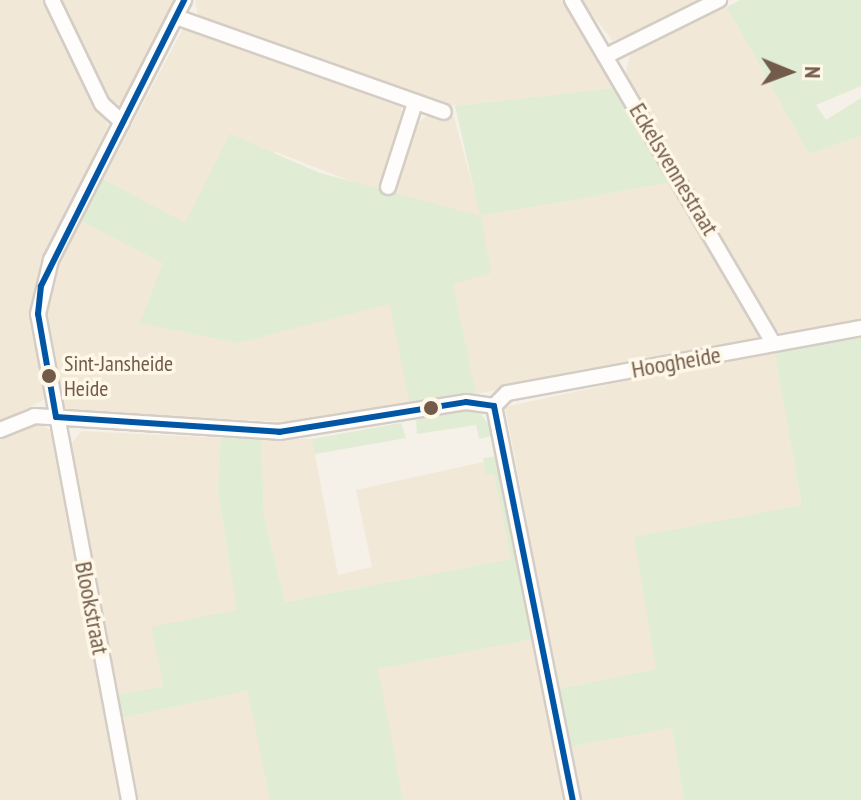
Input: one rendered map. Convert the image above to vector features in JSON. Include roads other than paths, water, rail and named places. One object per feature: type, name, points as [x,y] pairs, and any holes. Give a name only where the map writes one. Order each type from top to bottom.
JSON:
[{"type":"street","points":[[52,0],[102,104],[122,122]]},
{"type":"street","name":"Blookstraat","points":[[129,800],[38,314],[41,286],[184,0]]},
{"type":"street","name":"Eckelsvennestraat","points":[[572,0],[610,54],[772,341]]},
{"type":"street","points":[[610,54],[719,0]]},
{"type":"street","points":[[176,17],[444,112]]},
{"type":"street","points":[[388,187],[415,103]]},
{"type":"street","name":"Hoogheide","points":[[494,406],[507,393],[772,341],[861,328]]},
{"type":"street","points":[[0,430],[34,416],[279,432],[466,402],[494,406],[573,800]]},
{"type":"place","name":"Sint-Jansheide Heide","points":[[49,376]]}]
